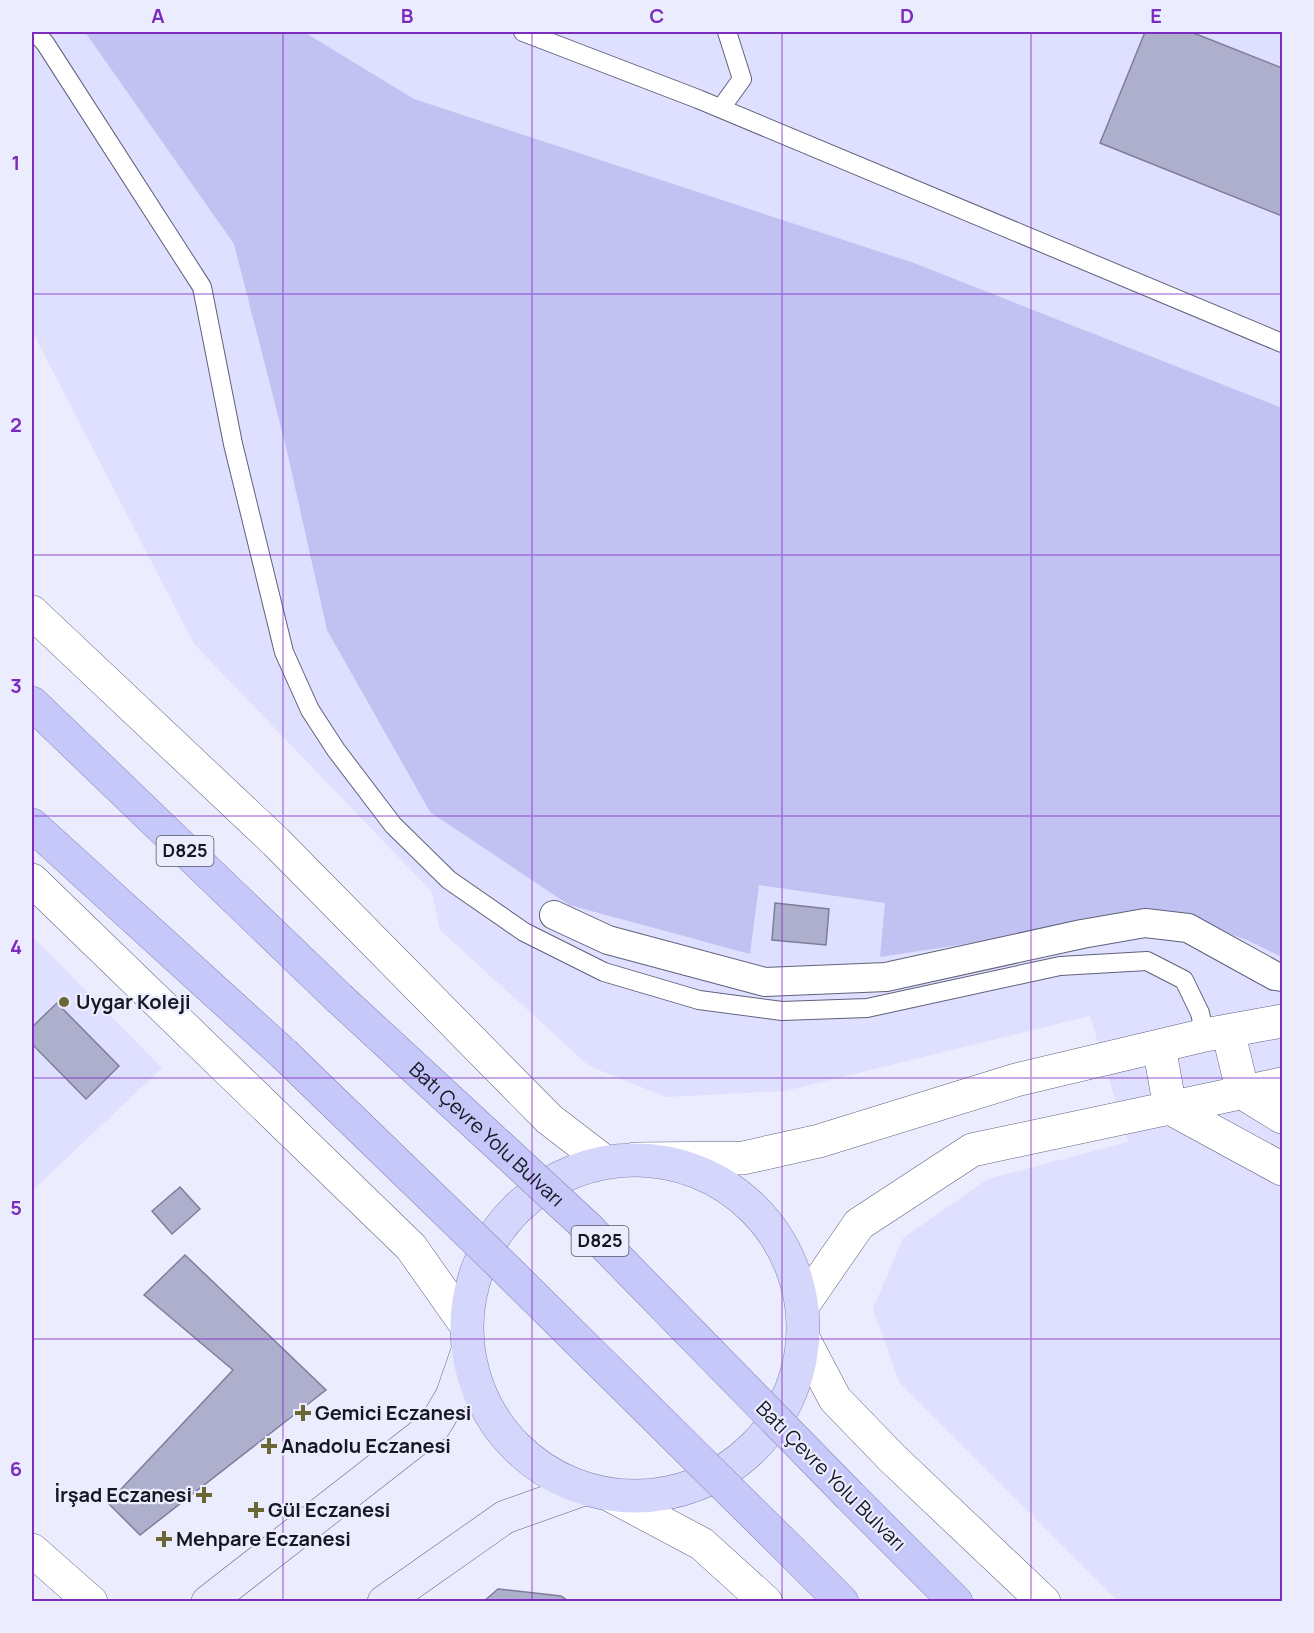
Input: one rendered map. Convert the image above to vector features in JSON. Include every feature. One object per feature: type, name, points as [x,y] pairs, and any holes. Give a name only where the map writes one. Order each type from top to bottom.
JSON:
[{"type":"highway","name":"Batı Çevre Yolu Bulvarı","points":[[32,703],[339,998],[586,1226],[956,1602]]},
{"type":"highway","points":[[32,825],[284,1054],[509,1272],[842,1602]]},
{"type":"main road","points":[[208,1602],[435,1425],[452,1396],[466,1339],[472,1280],[492,1238],[522,1202],[561,1176],[620,1161],[682,1166],[726,1186],[763,1218],[789,1258],[803,1305],[804,1340],[791,1394],[762,1440],[719,1475],[667,1494],[598,1492],[505,1517],[384,1602]]},
{"type":"main road","points":[[466,1339],[477,1390],[495,1423],[519,1451],[549,1474],[598,1492]]},
{"type":"street","points":[[32,612],[276,842],[549,1119],[620,1161],[743,1158],[819,1141],[1016,1080],[1216,1033],[1282,1021]]},
{"type":"street","points":[[32,880],[411,1247],[466,1339]]},
{"type":"street","points":[[554,915],[608,940],[765,982],[886,977],[1082,934],[1145,923],[1188,928],[1275,976],[1282,977]]},
{"type":"street","points":[[1216,1033],[1243,1093],[1282,1117]]},
{"type":"street","points":[[1160,1046],[1170,1108]]},
{"type":"street","points":[[803,1305],[859,1224],[972,1150],[1282,1084]]},
{"type":"street","points":[[1170,1108],[1282,1169]]},
{"type":"street","points":[[804,1340],[835,1399],[892,1458],[1044,1602]]},
{"type":"street","points":[[598,1492],[702,1545],[766,1602]]},
{"type":"street","points":[[32,1550],[91,1602]]},
{"type":"lane","points":[[35,32],[45,43],[202,287],[234,444],[284,652],[310,710],[336,750],[393,825],[449,880],[524,932],[604,972],[699,1000],[783,1011],[867,1008],[1060,966],[1147,961],[1184,980],[1200,1013],[1216,1033]]},
{"type":"lane","points":[[523,32],[721,108],[1282,343]]},
{"type":"lane","points":[[721,108],[742,79],[727,32]]},
{"type":"shaded area","points":[[32,32],[1282,32],[1282,1601],[1118,1601],[899,1382],[873,1309],[903,1238],[988,1179],[1128,1142],[1090,1016],[785,1091],[666,1097],[589,1066],[440,930],[432,892],[194,644],[32,331]]},
{"type":"shaded area","points":[[85,32],[304,32],[414,99],[914,263],[1282,408],[1282,957],[1247,940],[1162,911],[1065,929],[880,957],[885,903],[759,885],[750,954],[569,905],[430,812],[327,630],[286,447],[234,244]]},
{"type":"shaded area","name":"Uygar Koleji","points":[[32,936],[162,1068],[32,1191]]},
{"type":"building","points":[[1145,32],[1191,32],[1282,68],[1282,216],[1100,143]]},
{"type":"building","points":[[775,903],[829,909],[826,945],[772,940]]},
{"type":"building","points":[[57,1003],[119,1066],[86,1099],[32,1044],[32,1027]]},
{"type":"building","points":[[180,1187],[200,1209],[172,1234],[152,1211]]},
{"type":"building","points":[[185,1255],[326,1390],[140,1535],[108,1503],[233,1370],[144,1295]]},
{"type":"building","points":[[498,1589],[561,1596],[570,1602],[483,1602]]},
{"type":"place","name":"Uygar Koleji","points":[[64,1002]]},
{"type":"place","name":"Gemici Eczanesi","points":[[303,1413]]},
{"type":"place","name":"Anadolu Eczanesi","points":[[269,1446]]},
{"type":"place","name":"İrşad Eczanesi","points":[[204,1495]]},
{"type":"place","name":"Gül Eczanesi","points":[[256,1510]]},
{"type":"place","name":"Mehpare Eczanesi","points":[[164,1539]]}]
